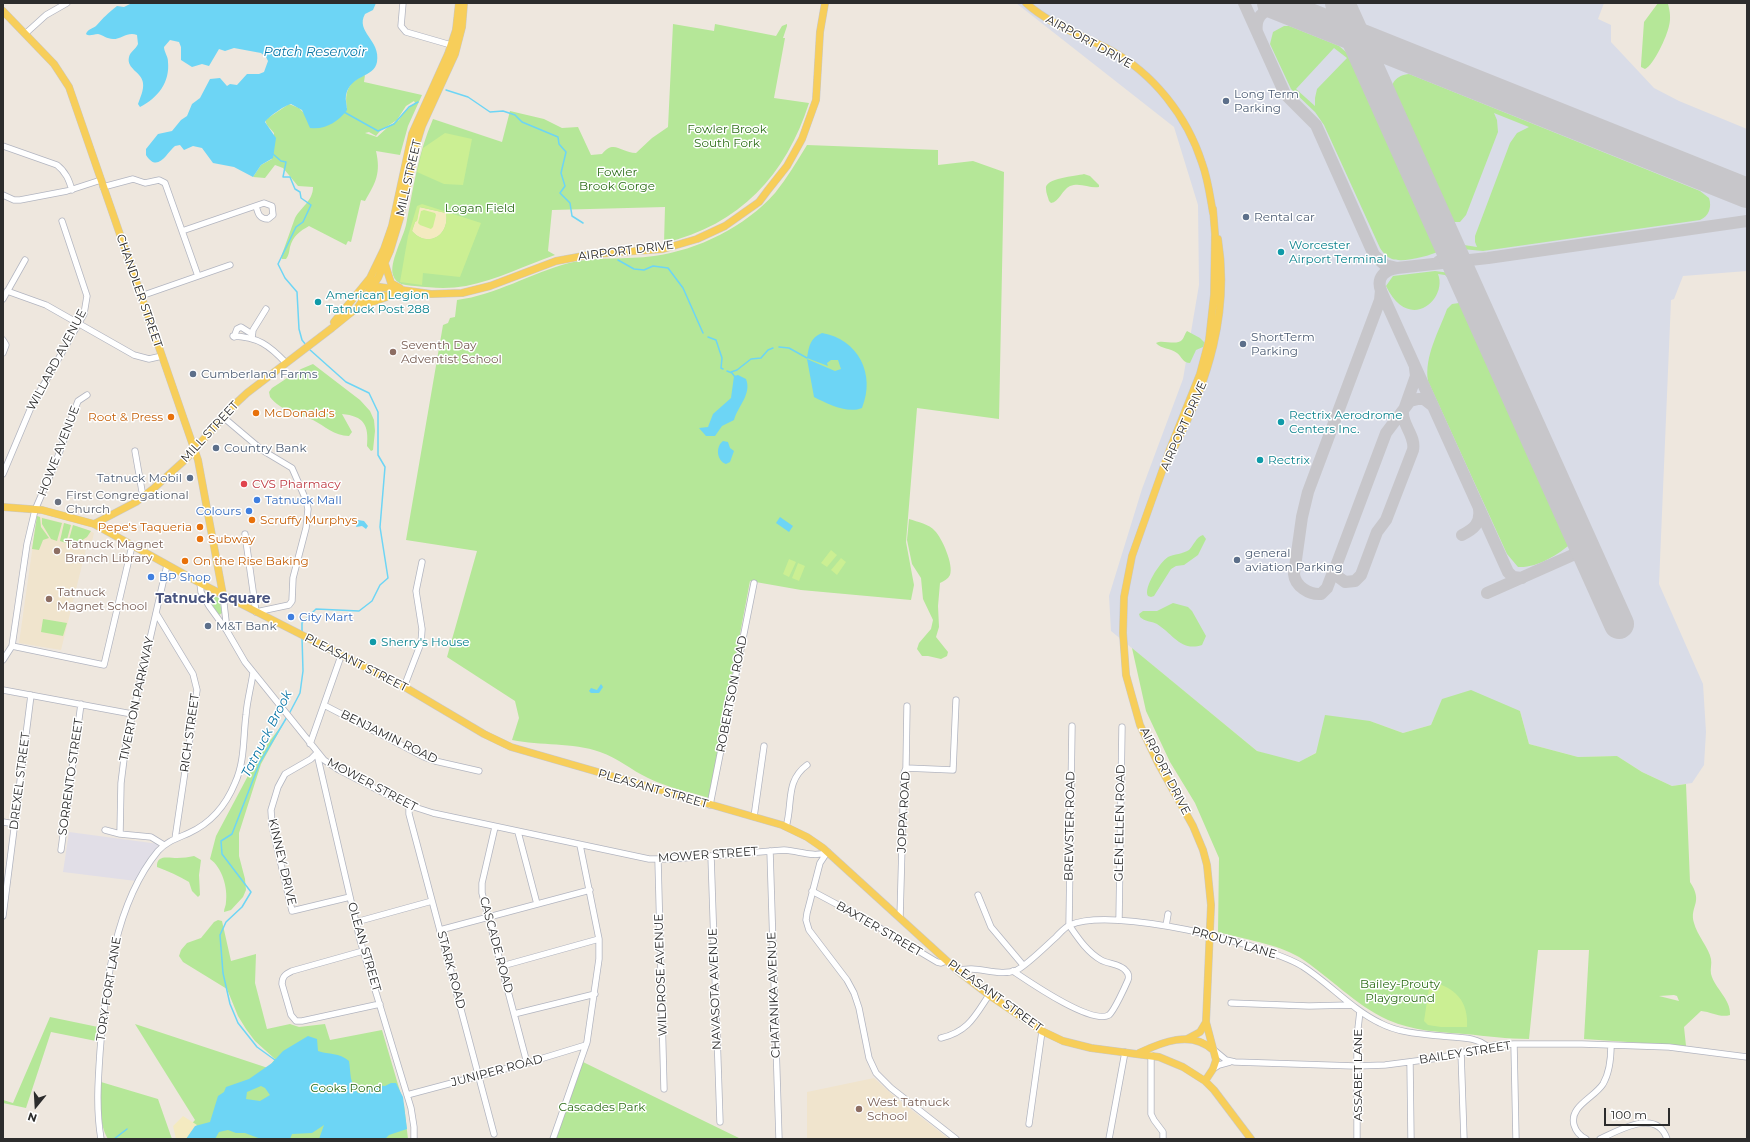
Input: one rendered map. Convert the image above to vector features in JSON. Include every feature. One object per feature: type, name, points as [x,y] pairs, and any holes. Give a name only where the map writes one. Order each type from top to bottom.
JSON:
[{"type":"main road","name":"MILL STREET","points":[[324,335],[352,299],[369,287],[387,240],[398,200],[406,155],[416,124],[445,64],[457,23],[459,3]]},
{"type":"main road","name":"MILL STREET","points":[[94,524],[131,505],[143,497],[182,463],[223,417],[247,393],[324,335],[358,307],[369,287],[385,264],[399,224],[419,134],[455,54],[462,27],[464,3]]},
{"type":"main road","name":"AIRPORT DRIVE","points":[[369,287],[402,289],[416,293],[442,295],[462,293],[490,286],[544,266],[568,259],[594,254],[662,249],[697,239],[735,219],[758,202],[778,180],[802,139],[816,100],[820,32],[825,3]]},
{"type":"main road","name":"AIRPORT DRIVE","points":[[1026,3],[1050,21],[1124,58],[1141,71],[1157,87],[1176,110],[1195,142],[1206,175],[1213,209],[1215,262],[1214,309],[1211,327],[1200,374],[1170,449],[1138,537],[1124,597],[1123,633],[1126,675],[1133,702],[1145,736],[1193,826],[1203,850],[1210,889],[1210,935],[1206,1022],[1216,1060],[1213,1069]]},
{"type":"main road","name":"CHANDLER STREET","points":[[3,11],[54,64],[66,82],[194,449],[204,488],[223,595]]},
{"type":"main road","name":"AIRPORT DRIVE","points":[[385,264],[391,283],[402,289]]},
{"type":"main road","name":"AIRPORT DRIVE","points":[[369,287],[380,296],[388,297]]},
{"type":"main road","name":"AIRPORT DRIVE","points":[[358,307],[388,297],[416,293]]},
{"type":"main road","name":"PLEASANT STREET","points":[[3,507],[35,510],[94,524],[200,583],[404,687],[484,734],[516,749],[754,817],[786,827],[807,837],[828,852],[946,961],[989,995],[1042,1031],[1063,1041],[1082,1046],[1151,1055],[1183,1067],[1205,1081],[1218,1094],[1251,1139]]},
{"type":"main road","points":[[1187,1039],[1200,1032],[1206,1022]]},
{"type":"main road","points":[[1139,1053],[1166,1041],[1187,1039],[1208,1045],[1214,1050]]},
{"type":"main road","points":[[1159,1057],[1160,1048],[1166,1041]]},
{"type":"main road","points":[[1205,1081],[1213,1069]]},
{"type":"street","points":[[25,34],[46,15],[67,3]]},
{"type":"street","points":[[403,3],[400,26],[402,29],[406,32],[451,45]]},
{"type":"street","points":[[3,146],[57,165],[64,170],[68,176],[72,190]]},
{"type":"street","points":[[3,195],[14,200],[20,200],[133,179],[143,183],[159,180],[165,183],[198,276]]},
{"type":"street","points":[[182,231],[256,206]]},
{"type":"street","name":"WILLARD AVENUE","points":[[3,474],[32,405],[79,324],[86,307],[87,296],[62,221]]},
{"type":"street","points":[[3,299],[25,260]]},
{"type":"street","points":[[141,296],[230,265]]},
{"type":"street","points":[[7,291],[38,302],[134,355],[149,359],[162,356]]},
{"type":"street","points":[[252,336],[253,330],[266,308]]},
{"type":"street","points":[[252,336],[234,336],[237,330],[241,327],[267,346],[286,363]]},
{"type":"street","points":[[3,340],[6,345],[3,353]]},
{"type":"street","name":"HOWE AVENUE","points":[[12,646],[27,544],[35,510],[50,477],[74,409],[78,401],[86,395]]},
{"type":"street","points":[[223,417],[262,450],[292,468],[306,500],[308,516],[294,577],[291,603],[256,612],[245,534]]},
{"type":"street","points":[[135,451],[143,497]]},
{"type":"street","points":[[3,660],[12,646],[104,665],[132,546]]},
{"type":"street","points":[[404,687],[421,643],[422,629],[416,591],[422,562]]},
{"type":"street","name":"TIVERTON PARKWAY","points":[[120,834],[123,765],[132,714],[167,565]]},
{"type":"street","name":"MOWER STREET","points":[[200,583],[202,592],[209,606],[227,631],[236,648],[253,673],[317,754],[333,767],[409,806],[518,832],[658,860],[770,851],[796,851],[816,856],[828,852]]},
{"type":"street","name":"ROBERTSON ROAD","points":[[710,805],[754,583]]},
{"type":"street","name":"MOWER STREET","points":[[223,595],[227,631]]},
{"type":"street","name":"RICH STREET","points":[[156,613],[193,674],[197,690],[175,839]]},
{"type":"street","points":[[310,744],[341,656]]},
{"type":"street","name":"TORY FORT LANE","points":[[101,1139],[97,1108],[104,1010],[119,927],[137,885],[149,864],[164,845],[199,828],[214,817],[235,783],[244,752],[246,714],[253,673]]},
{"type":"street","points":[[3,690],[132,714]]},
{"type":"street","name":"DREXEL STREET","points":[[3,916],[31,695]]},
{"type":"street","points":[[906,768],[953,770],[956,700]]},
{"type":"street","name":"SORRENTO STREET","points":[[61,850],[81,704]]},
{"type":"street","name":"BENJAMIN ROAD","points":[[324,705],[424,757],[441,763],[479,771]]},
{"type":"street","name":"JOPPA ROAD","points":[[900,918],[907,706]]},
{"type":"street","name":"BREWSTER ROAD","points":[[1068,925],[1072,726]]},
{"type":"street","name":"GLEN ELLEN ROAD","points":[[1119,920],[1122,727]]},
{"type":"street","points":[[754,817],[764,746]]},
{"type":"street","name":"KINNEY DRIVE","points":[[317,754],[311,759],[290,770],[284,776],[278,787],[271,810],[274,834],[292,911],[350,897]]},
{"type":"street","name":"OLEAN STREET","points":[[317,754],[356,922],[407,1095],[413,1120],[414,1139]]},
{"type":"street","points":[[786,827],[794,779],[807,765]]},
{"type":"street","name":"STARK ROAD","points":[[409,806],[432,901],[494,1134]]},
{"type":"street","points":[[3,822],[15,824]]},
{"type":"street","name":"CASCADE ROAD","points":[[495,827],[481,888],[527,1063]]},
{"type":"street","points":[[105,830],[120,834],[151,837],[164,845]]},
{"type":"street","points":[[518,832],[537,904]]},
{"type":"street","points":[[553,1139],[586,1045],[595,994],[599,959],[599,939],[580,845]]},
{"type":"street","name":"CHATANIKA AVENUE","points":[[770,851],[779,1139]]},
{"type":"street","points":[[828,852],[820,863],[806,916],[807,925],[810,932],[849,984],[854,993],[873,1068],[887,1085],[956,1139]]},
{"type":"street","name":"NAVASOTA AVENUE","points":[[711,856],[720,1122]]},
{"type":"street","name":"WILDROSE AVENUE","points":[[658,860],[664,1090]]},
{"type":"street","points":[[440,930],[590,890]]},
{"type":"street","name":"BAXTER STREET","points":[[812,891],[868,921],[937,962],[946,961]]},
{"type":"street","points":[[978,895],[991,927],[1023,965]]},
{"type":"street","points":[[356,922],[432,901]]},
{"type":"street","points":[[1166,926],[1168,914]]},
{"type":"street","name":"PROUTY LANE","points":[[958,971],[966,968],[993,972],[1012,971],[1023,965],[1068,925],[1080,921],[1119,920],[1166,926],[1210,935],[1258,948],[1289,960],[1303,967],[1360,1011],[1381,1024],[1403,1031],[1421,1034],[1472,1038],[1488,1047]]},
{"type":"street","points":[[1012,971],[1064,1004],[1081,1011],[1101,1016],[1107,1016],[1111,1013],[1128,982],[1127,972],[1122,968],[1106,962],[1094,955],[1082,944],[1068,925]]},
{"type":"street","points":[[502,966],[599,939]]},
{"type":"street","points":[[364,951],[292,971],[286,975],[282,979],[282,984],[291,1015],[296,1021],[302,1022],[380,1004]]},
{"type":"street","points":[[964,976],[974,969]]},
{"type":"street","points":[[514,1014],[595,994]]},
{"type":"street","points":[[941,1038],[962,1031],[971,1023],[989,995]]},
{"type":"street","points":[[1231,1003],[1309,1006],[1351,1004]]},
{"type":"street","name":"ASSABET LANE","points":[[1357,1139],[1357,1066],[1360,1011]]},
{"type":"street","points":[[1029,1124],[1042,1031]]},
{"type":"street","points":[[1514,1044],[1516,1139]]},
{"type":"street","name":"BAILEY STREET","points":[[1213,1069],[1219,1065],[1233,1062],[1357,1066],[1410,1062],[1439,1058],[1488,1047],[1514,1044],[1669,1047],[1747,1057]]},
{"type":"street","name":"JUNIPER ROAD","points":[[407,1095],[527,1063],[586,1045]]},
{"type":"street","points":[[1586,1139],[1576,1130],[1573,1120],[1574,1114],[1580,1106],[1595,1094],[1604,1083],[1610,1064],[1611,1045]]},
{"type":"street","name":"BAILEY STREET","points":[[1214,1050],[1223,1058],[1233,1062]]},
{"type":"street","points":[[1109,1139],[1125,1052]]},
{"type":"street","points":[[1461,1052],[1464,1139]]},
{"type":"street","points":[[1151,1055],[1152,1114],[1154,1120],[1164,1132],[1163,1139]]},
{"type":"street","points":[[1410,1062],[1411,1139]]},
{"type":"street","points":[[1600,1139],[1612,1132],[1645,1123],[1655,1124],[1660,1128],[1667,1139]]},
{"type":"shaded area","points":[[1016,3],[1604,3],[1598,19],[1611,25],[1611,42],[1654,88],[1679,101],[1747,129],[1747,271],[1683,276],[1674,299],[1671,300],[1659,584],[1703,684],[1706,732],[1704,765],[1692,783],[1672,786],[1642,772],[1617,756],[1578,757],[1529,744],[1520,711],[1443,699],[1431,725],[1403,733],[1370,721],[1300,762],[1279,758],[1257,751],[1111,631],[1109,596],[1142,489],[1183,379],[1199,285],[1198,205],[1174,127]]},
{"type":"shaded area","name":"Tatnuck Magnet School","points":[[37,516],[86,529],[94,533],[91,546],[87,545],[61,650],[19,643]]},
{"type":"shaded area","points":[[69,832],[159,844],[136,881],[63,872]]},
{"type":"shaded area","name":"West Tatnuck School","points":[[874,1078],[896,1098],[949,1139],[807,1139],[807,1092]]},
{"type":"green space","points":[[1658,3],[1668,4],[1670,23],[1660,50],[1649,66],[1645,69],[1641,67],[1644,22]]},
{"type":"green space","points":[[673,24],[714,31],[715,24],[776,36],[782,26],[787,24],[783,38],[785,38],[774,98],[809,103],[799,129],[787,153],[773,174],[756,193],[737,210],[715,224],[691,235],[664,243],[665,207],[552,210],[548,251],[555,255],[500,276],[460,287],[447,288],[404,285],[396,281],[392,270],[393,264],[406,225],[423,145],[433,119],[502,142],[510,111],[544,119],[562,128],[578,127],[591,155],[602,154],[606,150],[614,147],[636,153],[652,138],[668,127]]},
{"type":"green space","points":[[1284,26],[1289,26],[1339,46],[1354,59],[1440,251],[1409,260],[1392,259],[1382,252],[1324,125],[1315,112],[1291,89],[1270,44],[1273,32]],"holes":[[[1334,48],[1347,58],[1317,89],[1315,106],[1296,89]]]},
{"type":"green space","points":[[1409,74],[1700,191],[1709,198],[1710,205],[1708,214],[1700,220],[1483,251],[1462,249],[1392,96],[1391,91],[1395,80]],"holes":[[[1494,113],[1529,127],[1517,133],[1510,143],[1475,236],[1477,247],[1464,245],[1454,222],[1460,222],[1466,215],[1498,132],[1497,120]]]},
{"type":"green space","points":[[365,75],[364,82],[422,95],[408,126],[400,155],[376,151],[378,171],[375,183],[365,201],[361,200],[351,242],[348,241],[346,245],[309,226],[295,237],[291,243],[287,258],[282,259],[281,257],[295,218],[309,200],[313,187],[298,186],[283,168],[275,165],[265,178],[253,177],[261,165],[272,159],[274,133],[267,125],[265,120],[289,104],[299,108],[304,113],[347,108],[347,92],[351,84]],"holes":[[[414,101],[415,103],[403,113],[399,120],[389,126],[377,137],[365,133],[369,132],[376,136],[380,131],[397,120],[406,106]]]},
{"type":"green space","points":[[445,133],[472,139],[463,185],[444,184],[417,172],[423,148]]},
{"type":"green space","points":[[807,145],[938,150],[938,165],[973,161],[1004,172],[999,419],[917,408],[906,542],[914,585],[911,600],[801,590],[750,581],[709,798],[670,787],[655,781],[642,775],[613,757],[600,752],[567,745],[512,740],[519,718],[515,701],[447,657],[477,551],[406,540],[443,325],[448,323],[450,318],[455,317],[457,300],[486,294],[555,267],[580,261],[643,257],[671,253],[720,235],[750,216],[775,193]]},
{"type":"green space","points":[[1084,174],[1090,176],[1099,185],[1099,187],[1078,185],[1070,186],[1054,202],[1051,203],[1049,201],[1046,189],[1050,182],[1061,178]]},
{"type":"green space","points":[[422,204],[481,223],[460,277],[423,273],[422,285],[400,282],[408,236],[417,206]],"holes":[[[420,207],[446,213],[445,228],[436,237],[425,239],[412,231],[415,222],[417,221]]]},
{"type":"green space","points":[[424,210],[435,213],[436,215],[433,227],[431,229],[418,223],[421,211]]},
{"type":"green space","points":[[1435,271],[1450,273],[1572,543],[1554,556],[1540,563],[1525,567],[1518,567],[1507,554],[1428,381],[1428,363],[1436,335],[1447,309],[1452,304],[1459,303],[1449,279],[1445,275],[1438,274],[1440,284],[1432,301],[1424,307],[1415,310],[1405,308],[1395,300],[1386,286],[1393,276]]},
{"type":"green space","points":[[1187,331],[1200,338],[1205,343],[1203,347],[1196,350],[1190,363],[1184,361],[1175,351],[1156,343],[1179,342],[1183,339]]},
{"type":"green space","points":[[313,364],[360,400],[370,411],[374,420],[375,431],[373,450],[371,451],[367,446],[366,427],[360,419],[342,414],[352,432],[349,436],[344,436],[334,433],[313,420],[284,409],[270,397],[269,392],[272,388],[301,369]]},
{"type":"green space","points":[[37,516],[40,517],[41,527],[49,538],[43,540],[39,550],[32,549]]},
{"type":"green space","points":[[42,518],[62,523],[57,541],[51,539],[42,524]]},
{"type":"green space","points":[[909,519],[927,525],[938,534],[949,559],[951,571],[947,579],[940,583],[938,606],[939,627],[936,637],[948,652],[947,656],[941,659],[922,656],[917,649],[919,643],[931,629],[933,620],[923,599],[921,578],[912,564],[907,540]]},
{"type":"green space","points":[[64,523],[71,525],[66,543],[60,541]]},
{"type":"green space","points":[[73,525],[91,531],[87,537],[75,545],[68,543]]},
{"type":"green space","points":[[1203,535],[1206,539],[1198,555],[1184,565],[1176,566],[1171,569],[1154,596],[1148,596],[1147,592],[1150,581],[1157,569],[1165,560],[1170,556],[1189,550],[1197,539]]},
{"type":"green space","points":[[831,550],[837,555],[827,567],[821,563]]},
{"type":"green space","points":[[841,558],[846,562],[837,575],[831,570]]},
{"type":"green space","points":[[789,559],[796,562],[789,577],[783,574]]},
{"type":"green space","points":[[798,563],[805,566],[799,581],[792,578]]},
{"type":"green space","name":"Tatnuck Square","points":[[205,592],[219,598],[222,613],[219,615],[206,596]]},
{"type":"green space","points":[[1173,603],[1188,607],[1192,611],[1206,636],[1202,645],[1195,647],[1183,644],[1157,624],[1144,620],[1140,617],[1139,614],[1143,611],[1157,611]]},
{"type":"green space","points":[[43,619],[67,623],[63,636],[41,632]]},
{"type":"green space","name":"Bailey-Prouty Playground","points":[[1132,648],[1257,751],[1299,762],[1316,753],[1325,715],[1370,721],[1403,733],[1431,725],[1442,699],[1471,690],[1520,711],[1529,744],[1578,757],[1617,756],[1642,772],[1672,786],[1686,784],[1690,882],[1696,895],[1693,912],[1694,923],[1710,955],[1711,974],[1728,1004],[1730,1015],[1726,1016],[1701,1011],[1684,1027],[1686,1046],[1584,1039],[1589,950],[1538,950],[1529,1039],[1445,1033],[1407,1027],[1388,1020],[1365,1007],[1310,965],[1290,952],[1270,945],[1218,932],[1219,858],[1195,803],[1170,762],[1146,711]],"holes":[[[1674,995],[1677,996],[1679,1001],[1659,996]]]},
{"type":"green space","points":[[285,721],[261,764],[239,833],[239,856],[245,879],[246,890],[243,897],[231,910],[224,912],[226,903],[225,884],[218,867],[210,859],[216,836],[259,755]]},
{"type":"green space","points":[[194,856],[201,860],[199,875],[200,895],[198,897],[192,891],[189,882],[157,867],[157,863],[161,858],[181,858]]},
{"type":"green space","name":"Cooks Pond","points":[[218,920],[222,921],[231,961],[256,954],[255,983],[267,1029],[290,1024],[299,1027],[325,1024],[330,1040],[382,1030],[404,1105],[408,1139],[178,1139],[195,1120],[135,1024],[268,1068],[275,1059],[255,1041],[246,1029],[238,1016],[227,989],[183,962],[179,956],[181,950],[187,943],[201,938],[214,922]]},
{"type":"green space","points":[[1430,982],[1447,987],[1459,997],[1466,1010],[1467,1027],[1441,1027],[1428,1025],[1424,1021]]},
{"type":"green space","points":[[50,1017],[98,1027],[96,1041],[51,1032],[26,1108],[3,1103],[3,1100],[13,1103]]},
{"type":"green space","name":"Cascades Park","points":[[583,1062],[741,1139],[556,1139]]},
{"type":"green space","points":[[101,1082],[158,1099],[172,1139],[108,1139],[101,1119]]},
{"type":"sand","points":[[419,207],[446,213],[445,228],[436,237],[425,239],[412,231],[417,220]]},
{"type":"sand","points":[[183,1116],[197,1125],[186,1139],[176,1139],[173,1126]]},
{"type":"water","name":"Patch Reservoir","points":[[132,3],[376,3],[373,10],[365,14],[363,26],[375,48],[377,62],[372,71],[357,80],[349,88],[346,95],[347,110],[340,118],[331,124],[321,128],[310,128],[302,110],[291,104],[269,118],[265,122],[276,138],[273,158],[261,165],[253,177],[234,167],[213,163],[202,148],[193,146],[184,150],[180,145],[175,146],[162,160],[154,162],[146,155],[146,149],[158,134],[172,131],[181,120],[187,116],[192,104],[200,98],[210,79],[220,78],[227,86],[230,84],[237,85],[247,74],[259,74],[264,72],[268,61],[261,53],[234,48],[225,51],[219,49],[209,66],[202,64],[192,67],[181,60],[181,47],[179,42],[170,40],[164,47],[168,62],[165,83],[162,89],[152,99],[140,107],[138,104],[143,83],[140,76],[130,65],[129,61],[130,55],[138,44],[137,35],[131,34],[113,39],[98,34],[86,34],[117,6],[124,7]]},
{"type":"water","points":[[822,333],[845,342],[854,350],[861,360],[867,383],[866,395],[862,408],[856,410],[844,409],[814,397],[807,359],[835,371],[841,369],[838,360],[831,360],[827,363],[828,366],[807,358],[809,346],[815,337]]},
{"type":"water","points":[[738,375],[746,379],[747,390],[744,400],[734,420],[722,426],[715,436],[706,436],[699,428],[708,427],[713,414],[731,398],[734,376]]},
{"type":"water","points":[[723,441],[728,442],[730,448],[734,451],[730,462],[726,464],[721,460],[718,454],[720,444]]},
{"type":"water","points":[[780,517],[793,526],[789,532],[776,523]]},
{"type":"water","points":[[358,520],[364,521],[368,526],[366,529],[362,526],[356,527]]},
{"type":"water","points":[[601,684],[603,687],[599,693],[591,693],[589,691],[591,688],[597,690]]},
{"type":"water","points":[[308,1036],[317,1039],[318,1051],[338,1055],[349,1061],[352,1081],[358,1093],[366,1093],[375,1085],[385,1086],[391,1083],[396,1083],[403,1097],[407,1129],[389,1135],[385,1139],[319,1139],[324,1125],[312,1133],[292,1134],[290,1139],[261,1139],[245,1133],[236,1133],[228,1130],[219,1132],[215,1139],[186,1139],[195,1126],[210,1122],[218,1096],[224,1092],[226,1087],[249,1079],[272,1063],[283,1051]],"holes":[[[261,1086],[265,1088],[270,1095],[260,1101],[246,1099],[247,1092]]]},
{"type":"waterway","points":[[446,90],[468,97],[490,112],[503,111],[515,115],[522,122],[558,137],[559,144],[566,152],[561,173],[565,186],[560,193],[570,203],[572,216],[583,223]]},
{"type":"waterway","points":[[344,112],[378,131],[394,124],[409,107],[418,102]]},
{"type":"waterway","name":"Tatnuck Brook","points":[[273,154],[281,161],[286,162],[283,177],[290,177],[295,189],[300,192],[301,198],[311,205],[303,222],[296,227],[278,264],[285,278],[297,292],[299,329],[302,340],[306,345]]},
{"type":"waterway","points":[[618,260],[634,269],[644,270],[653,266],[668,268],[683,288],[703,333]]},
{"type":"waterway","points":[[708,337],[716,340],[722,358],[721,368],[723,369]]},
{"type":"waterway","points":[[779,347],[789,348],[807,358]]},
{"type":"waterway","points":[[731,372],[737,370],[751,359],[761,358],[768,350],[773,348]]},
{"type":"waterway","name":"Tatnuck Brook","points":[[302,633],[302,623],[316,609],[359,611],[372,601],[380,585],[388,578],[380,527],[385,467],[378,455],[378,412],[369,393],[346,382],[309,349]]},
{"type":"waterway","points":[[727,371],[732,373],[735,377]]},
{"type":"waterway","name":"Tatnuck Brook","points":[[289,714],[300,693],[303,671],[302,637]]},
{"type":"waterway","name":"Tatnuck Brook","points":[[275,1060],[257,1047],[238,1023],[230,1004],[223,973],[220,935],[226,922],[242,907],[251,892],[222,854],[221,841],[232,834],[260,762],[287,717]]},
{"type":"waterway","points":[[114,1139],[127,1129]]},
{"type":"taxiway","points":[[1244,3],[1285,94],[1316,125],[1374,255],[1385,265],[1397,268],[1385,272],[1380,282],[1381,291],[1508,572],[1513,577],[1522,578]]},
{"type":"taxiway","points":[[1257,32],[1258,21],[1263,13],[1267,10],[1283,8]]},
{"type":"taxiway","points":[[1743,192],[1747,198]]},
{"type":"taxiway","points":[[1397,268],[1488,258],[1747,221]]},
{"type":"taxiway","points":[[1438,262],[1447,256],[1448,243]]},
{"type":"taxiway","points":[[1335,567],[1327,588],[1321,594],[1312,593],[1303,589],[1297,582],[1294,574],[1302,517],[1308,492],[1380,300],[1381,290]]},
{"type":"taxiway","points":[[1405,407],[1416,376],[1415,368]]},
{"type":"taxiway","points":[[1403,412],[1403,417],[1413,440],[1413,450],[1386,520],[1377,532],[1361,575],[1355,581],[1345,582],[1337,576],[1336,566],[1386,433],[1410,401],[1424,399],[1433,406]]},
{"type":"taxiway","points":[[1462,535],[1473,528],[1478,522],[1479,509]]},
{"type":"taxiway","points":[[1575,554],[1581,547],[1581,539]]},
{"type":"taxiway","points":[[1487,593],[1575,554],[1584,555],[1591,561]]},
{"type":"runway","points":[[1272,3],[1747,193]]},
{"type":"runway","points":[[1340,3],[1619,624]]},
{"type":"place","name":"Long Term Parking","points":[[1226,101]]},
{"type":"place","name":"Rental car","points":[[1246,217]]},
{"type":"place","name":"Worcester Airport Terminal","points":[[1281,252]]},
{"type":"place","name":"American Legion Tatnuck Post 288","points":[[318,302]]},
{"type":"place","name":"ShortTerm Parking","points":[[1243,344]]},
{"type":"place","name":"Seventh Day Adventist School","points":[[393,352]]},
{"type":"place","name":"Cumberland Farms","points":[[193,374]]},
{"type":"place","name":"McDonald's","points":[[256,413]]},
{"type":"place","name":"Root & Press","points":[[171,417]]},
{"type":"place","name":"Rectrix Aerodrome Centers Inc.","points":[[1281,422]]},
{"type":"place","name":"Country Bank","points":[[216,448]]},
{"type":"place","name":"Rectrix","points":[[1260,460]]},
{"type":"place","name":"Tatnuck Mobil","points":[[190,478]]},
{"type":"place","name":"CVS Pharmacy","points":[[244,484]]},
{"type":"place","name":"Tatnuck Mall","points":[[257,500]]},
{"type":"place","name":"First Congregational Church","points":[[58,502]]},
{"type":"place","name":"Colours","points":[[249,511]]},
{"type":"place","name":"Scruffy Murphys","points":[[252,520]]},
{"type":"place","name":"Pepe's Taqueria","points":[[200,527]]},
{"type":"place","name":"Subway","points":[[200,539]]},
{"type":"place","name":"Tatnuck Magnet Branch Library","points":[[57,551]]},
{"type":"place","name":"general aviation Parking","points":[[1237,560]]},
{"type":"place","name":"On the Rise Baking","points":[[185,561]]},
{"type":"place","name":"BP Shop","points":[[151,577]]},
{"type":"place","name":"Tatnuck Magnet School","points":[[49,599]]},
{"type":"place","name":"City Mart","points":[[291,617]]},
{"type":"place","name":"M&T Bank","points":[[208,626]]},
{"type":"place","name":"Sherry's House","points":[[373,642]]},
{"type":"place","name":"West Tatnuck School","points":[[859,1109]]},
{"type":"district","name":"Tatnuck Square","points":[[213,599]]},
{"type":"park label","name":"Fowler Brook South Fork","points":[[727,136]]},
{"type":"park label","name":"Fowler Brook Gorge","points":[[617,179]]},
{"type":"park label","name":"Logan Field","points":[[480,208]]}]
